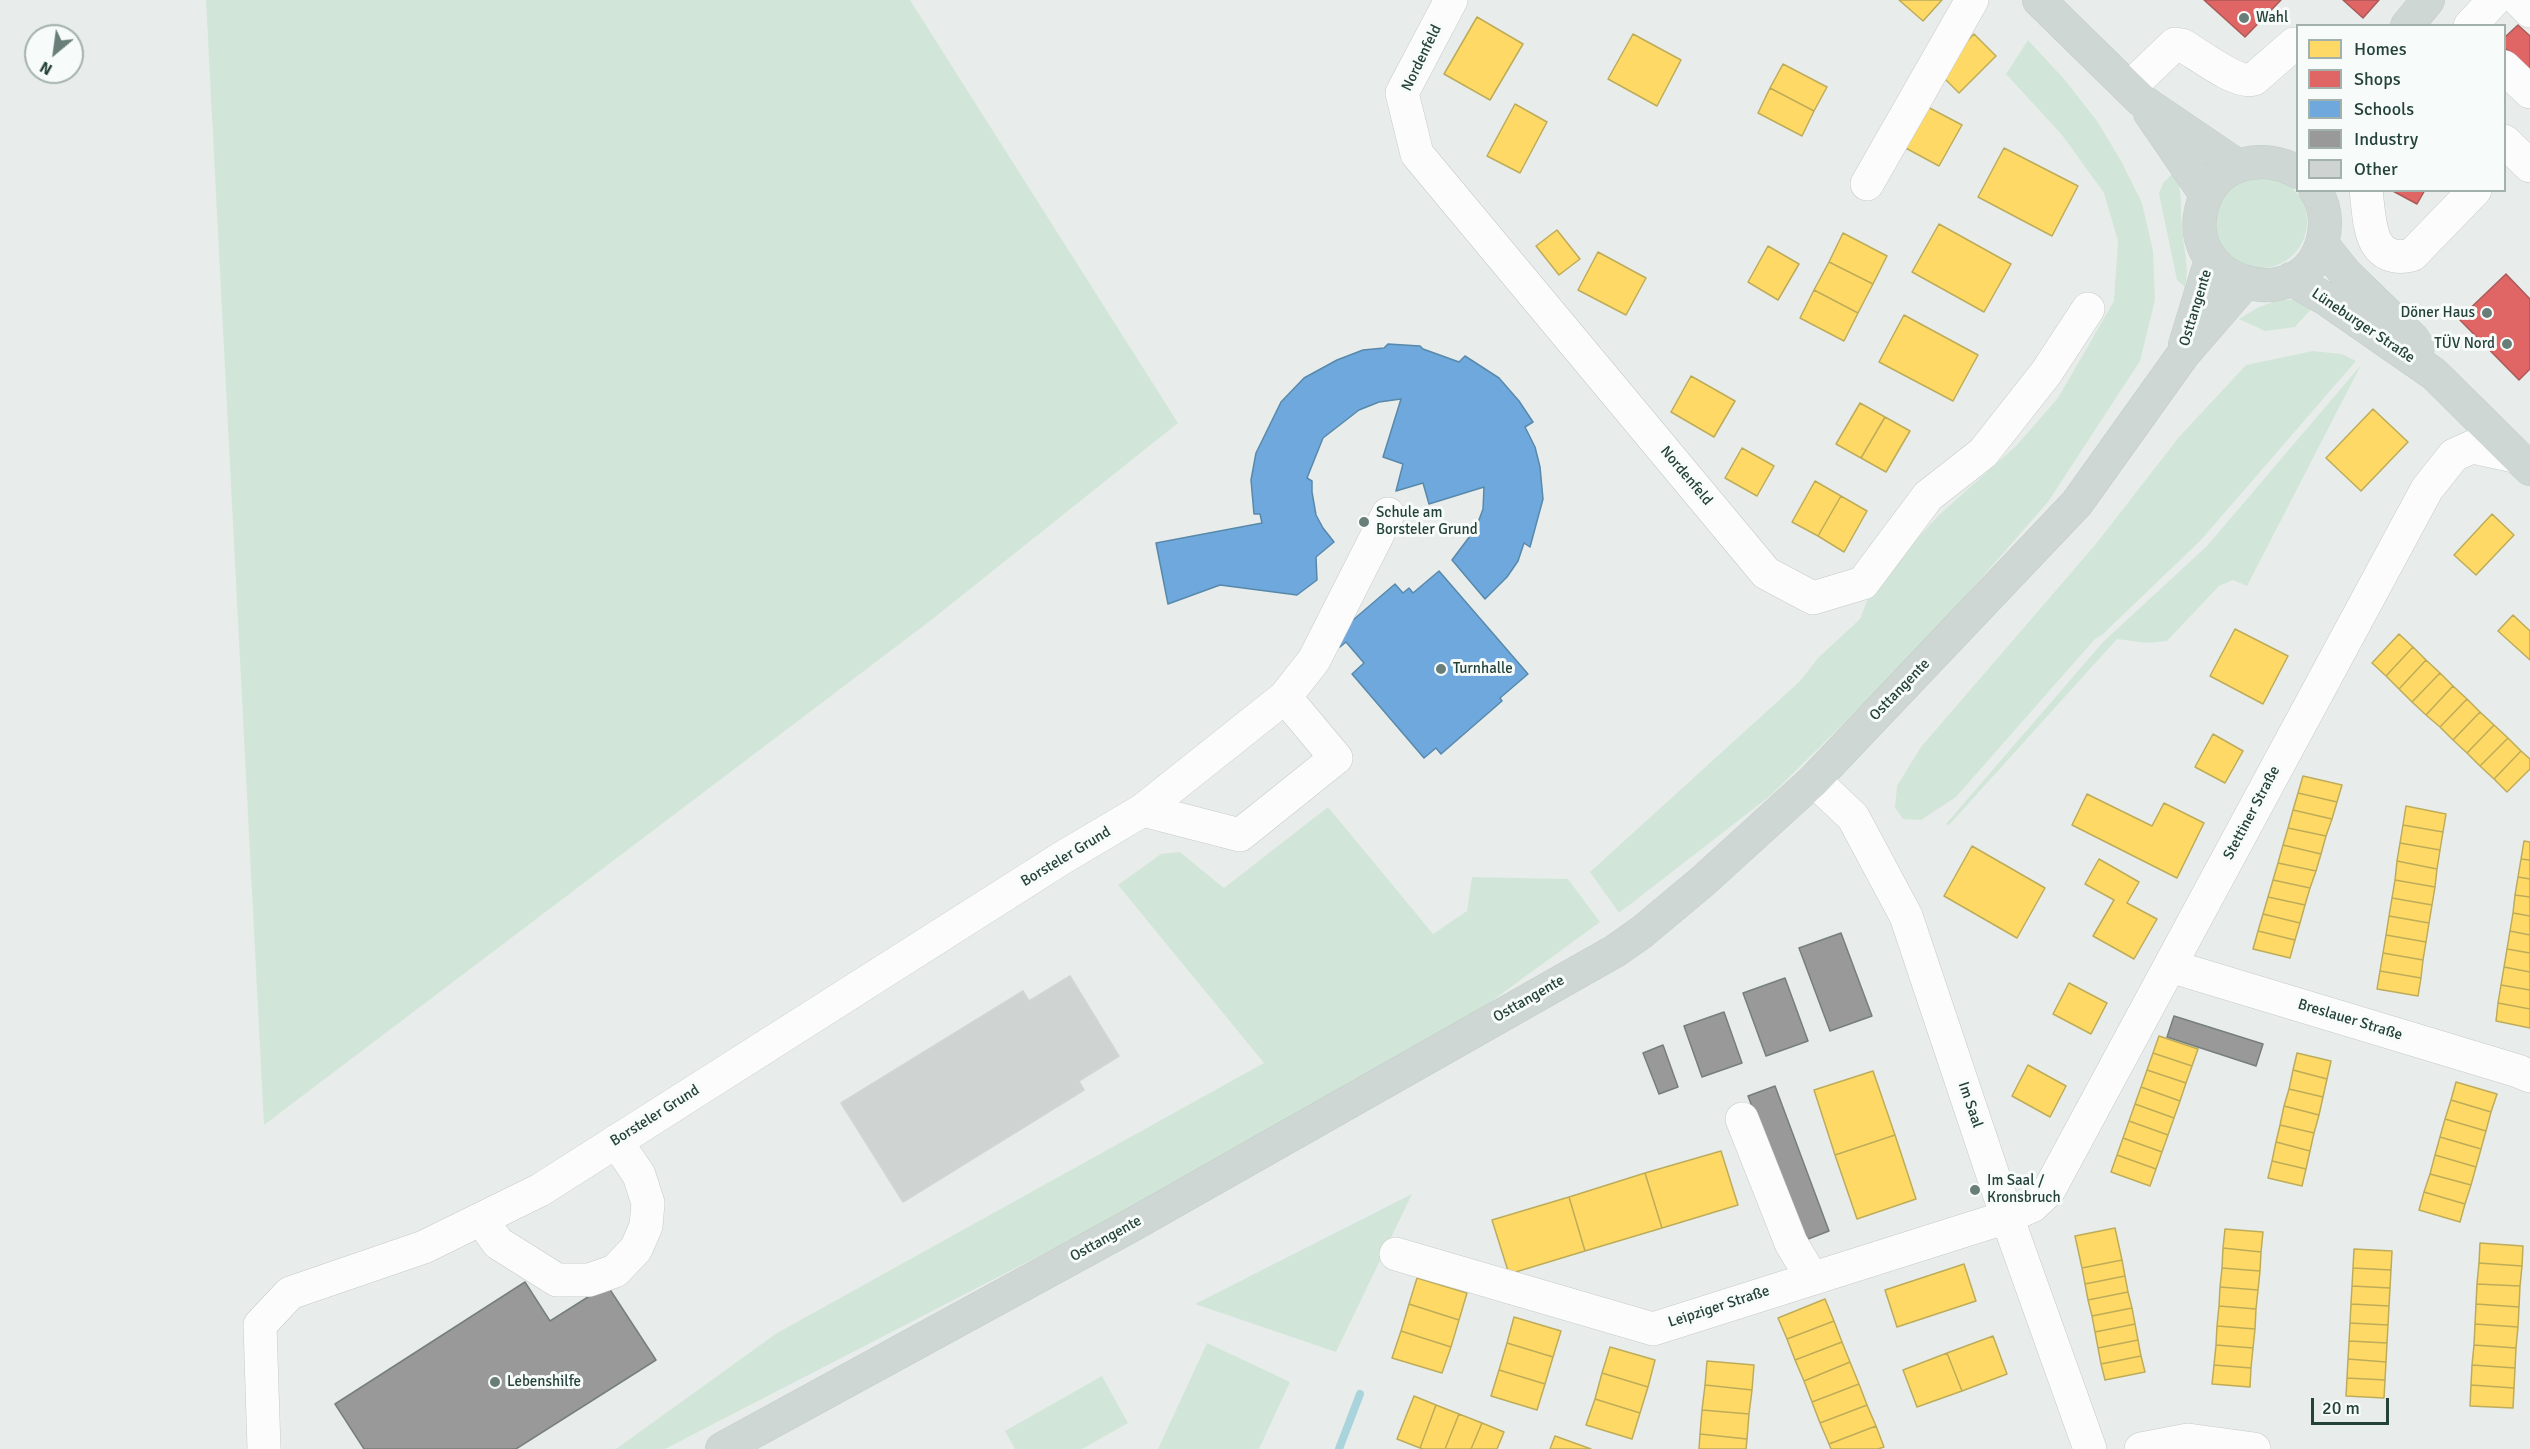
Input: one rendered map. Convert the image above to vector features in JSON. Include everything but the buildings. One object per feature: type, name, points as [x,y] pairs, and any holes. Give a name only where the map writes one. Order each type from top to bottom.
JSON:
[{"type":"main road","points":[[2038,0],[2135,94],[2238,166]]},
{"type":"main road","points":[[2409,24],[2428,0]]},
{"type":"main road","points":[[2135,94],[2206,195]]},
{"type":"main road","points":[[2290,158],[2238,166],[2220,178],[2206,195],[2200,216],[2200,228],[2211,260],[2232,278],[2245,283],[2269,285],[2291,279]]},
{"type":"main road","points":[[2316,192],[2323,207],[2325,219],[2322,244]]},
{"type":"main road","name":"Lüneburger Straße","points":[[2434,374],[2413,339],[2346,274],[2322,244],[2310,264],[2291,279],[2326,299],[2434,374],[2524,463]]},
{"type":"main road","name":"Osttangente","points":[[2182,356],[2211,260]]},
{"type":"main road","name":"Osttangente","points":[[722,1449],[1132,1225],[1615,951],[1642,932],[1703,881],[1814,780],[2077,503],[2182,356],[2245,283]]},
{"type":"street","name":"Nordenfeld","points":[[1451,0],[1402,93],[1417,154],[1766,573],[1813,598],[1863,583],[1928,496],[1983,453],[2046,373],[2088,309]]},
{"type":"street","points":[[1867,184],[1972,0]]},
{"type":"street","points":[[2472,24],[2494,0]]},
{"type":"street","points":[[2519,0],[2530,11]]},
{"type":"street","points":[[2135,94],[2175,44],[2182,45],[2237,78],[2248,81],[2254,79],[2294,44]]},
{"type":"street","points":[[2506,68],[2530,93]]},
{"type":"street","points":[[2366,192],[2372,237],[2384,252],[2399,258],[2412,255],[2467,199]]},
{"type":"street","name":"Stettiner Straße","points":[[2007,1216],[2032,1206],[2049,1190],[2427,489],[2454,455],[2472,447],[2524,463]]},
{"type":"street","name":"Borsteler Grund","points":[[264,1449],[260,1324],[290,1293],[424,1247],[540,1190],[1052,864],[1143,810],[1285,697],[1314,660],[1388,514]]},
{"type":"street","points":[[1143,810],[1240,835],[1336,758],[1285,697]]},
{"type":"street","name":"Im Saal","points":[[1814,780],[1853,817],[1906,916],[2007,1216],[2090,1449]]},
{"type":"street","name":"Breslauer Straße","points":[[2170,966],[2530,1076]]},
{"type":"street","points":[[1742,1119],[1791,1244],[1812,1278]]},
{"type":"street","points":[[481,1219],[498,1243],[557,1280],[589,1280],[615,1271],[636,1248],[646,1226],[648,1203],[639,1175],[616,1141]]},
{"type":"street","name":"Leipziger Straße","points":[[1396,1254],[1653,1329],[2007,1216]]},
{"type":"street","points":[[2141,1449],[2188,1440],[2254,1449]]},
{"type":"green space","points":[[206,0],[910,0],[1178,423],[930,621],[264,1125]]},
{"type":"green space","points":[[2028,40],[2065,80],[2097,121],[2120,159],[2142,203],[2153,251],[2155,300],[2140,361],[2048,502],[1921,647],[1770,796],[1619,913],[1590,872],[1799,682],[1819,657],[1860,619],[1872,588],[1938,516],[2016,446],[2058,398],[2114,301],[2118,241],[2104,193],[2062,135],[2006,74]]},
{"type":"green space","points":[[2175,171],[2180,193],[2187,264],[2185,287],[2177,280],[2159,194],[2163,183]]},
{"type":"green space","points":[[2261,176],[2287,183],[2300,196],[2306,213],[2306,231],[2300,248],[2287,261],[2279,265],[2261,268],[2243,265],[2228,255],[2218,240],[2215,222],[2218,204],[2228,189],[2243,179]]},
{"type":"green space","points":[[2278,300],[2295,300],[2313,307],[2295,327],[2265,331],[2239,319],[2257,308]]},
{"type":"green space","points":[[2313,351],[2342,354],[2356,361],[2201,540],[2094,640],[1956,797],[1921,820],[1903,819],[1895,808],[1897,786],[1921,747],[2095,545],[2179,437],[2246,365]]},
{"type":"green space","points":[[2361,365],[2247,586],[2233,580],[2219,586],[2167,641],[2147,643],[2117,639],[1949,825],[1946,824],[2103,642],[2207,546]]},
{"type":"green space","points":[[1328,807],[1433,934],[1467,911],[1472,877],[1568,879],[1600,922],[1489,1003],[1308,1117],[665,1449],[616,1449],[777,1333],[1264,1063],[1118,885],[1161,854],[1180,852],[1224,888]]},
{"type":"green space","points":[[1412,1194],[1336,1352],[1195,1304]]},
{"type":"green space","points":[[1207,1343],[1290,1382],[1259,1449],[1158,1449]]},
{"type":"green space","points":[[1102,1376],[1128,1423],[1082,1449],[1015,1449],[1005,1431]]},
{"type":"waterway","points":[[1339,1449],[1360,1394]]},
{"type":"place","name":"Wahl","points":[[2244,18]]},
{"type":"place","name":"Döner Haus","points":[[2487,313]]},
{"type":"place","name":"TÜV Nord","points":[[2507,344]]},
{"type":"place","name":"Schule am Borsteler Grund","points":[[1364,522]]},
{"type":"place","name":"Turnhalle","points":[[1441,669]]},
{"type":"place","name":"Im Saal / Kronsbruch","points":[[1975,1190]]},
{"type":"place","name":"Lebenshilfe","points":[[495,1382]]}]
